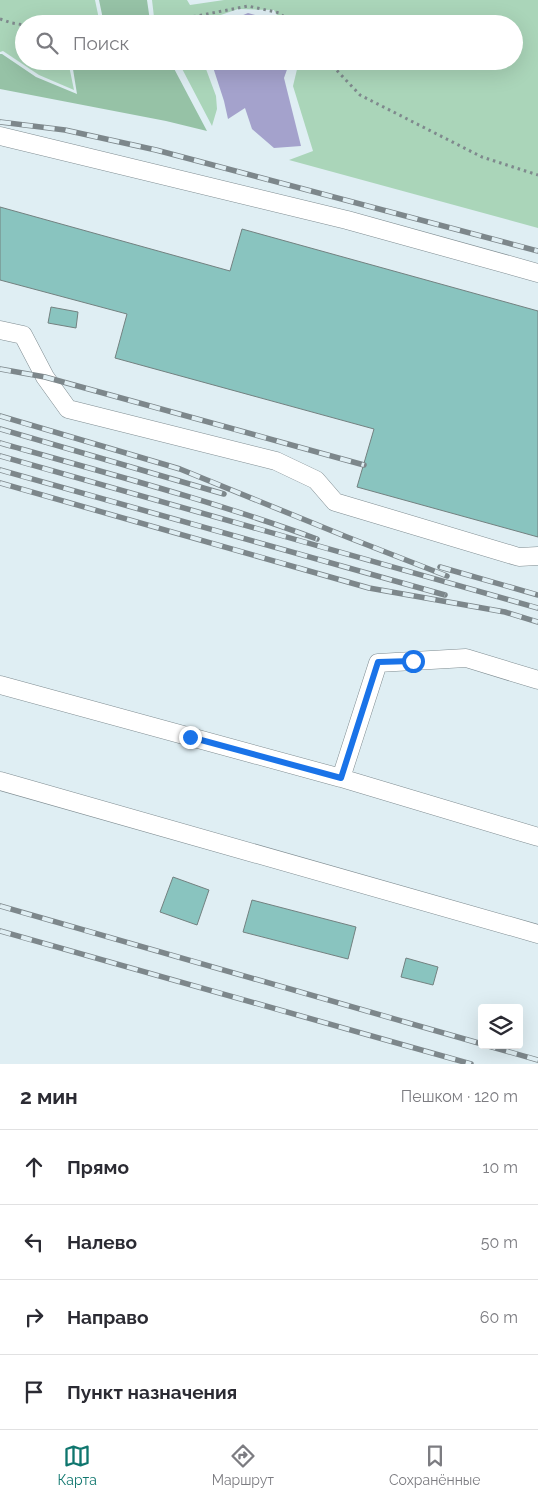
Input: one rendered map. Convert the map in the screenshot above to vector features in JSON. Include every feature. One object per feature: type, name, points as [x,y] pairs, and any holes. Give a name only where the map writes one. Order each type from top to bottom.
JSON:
[{"type":"lane","points":[[0,136],[348,220],[538,273]]},
{"type":"lane","points":[[0,330],[23,335],[45,377],[68,409],[276,461],[316,480],[335,502],[519,557],[538,556]]},
{"type":"lane","points":[[341,778],[378,662],[466,658],[538,680]]},
{"type":"lane","points":[[0,685],[341,778],[538,837]]},
{"type":"lane","points":[[0,781],[538,934]]},
{"type":"path","points":[[202,15],[248,6],[282,15]]},
{"type":"path","points":[[0,19],[15,24]]},
{"type":"path","points":[[336,70],[360,95],[482,157],[538,175]]},
{"type":"green space","points":[[0,0],[95,0],[98,15],[15,15],[15,59],[3,51],[0,52]]},
{"type":"green space","points":[[99,0],[147,0],[149,15],[102,15]]},
{"type":"green space","points":[[152,0],[187,0],[190,5],[224,0],[538,0],[538,228],[289,160],[313,151],[293,86],[297,70],[523,70],[523,15],[277,15],[274,10],[238,9],[221,15],[154,15]]},
{"type":"green space","points":[[0,54],[15,63],[15,70],[26,70],[36,77],[77,94],[73,70],[175,70],[207,131],[166,121],[0,89]]},
{"type":"green space","points":[[32,70],[70,70],[74,90]]},
{"type":"green space","points":[[183,70],[206,70],[216,96],[217,109],[212,126]]},
{"type":"water","points":[[214,70],[287,70],[284,78],[301,146],[274,148],[252,129],[245,108],[228,119]]},
{"type":"building","points":[[0,207],[230,271],[242,229],[538,311],[538,537],[357,487],[374,429],[115,358],[127,314],[0,280]]},
{"type":"building","points":[[51,307],[78,312],[76,328],[48,323]]},
{"type":"building","points":[[173,877],[209,890],[197,925],[160,912]]},
{"type":"building","points":[[252,900],[356,927],[348,959],[243,932]]},
{"type":"building","points":[[406,958],[438,967],[433,985],[401,977]]},
{"type":"railway","points":[[0,122],[65,130],[156,150],[538,251]]},
{"type":"railway","points":[[0,369],[45,377],[364,465]]},
{"type":"railway","points":[[0,416],[180,469],[447,576]]},
{"type":"railway","points":[[0,429],[224,494]]},
{"type":"railway","points":[[0,443],[199,500],[317,539]]},
{"type":"railway","points":[[0,456],[538,608]]},
{"type":"railway","points":[[0,470],[445,595]]},
{"type":"railway","points":[[0,483],[369,588],[505,612],[538,622]]},
{"type":"railway","points":[[440,567],[538,595]]},
{"type":"railway","points":[[0,906],[478,1043]]},
{"type":"railway","points":[[0,931],[471,1064]]},
{"type":"railway","points":[[499,1049],[538,1060]]},
{"type":"route","points":[[190,737],[341,778],[378,662],[413,661]]}]
